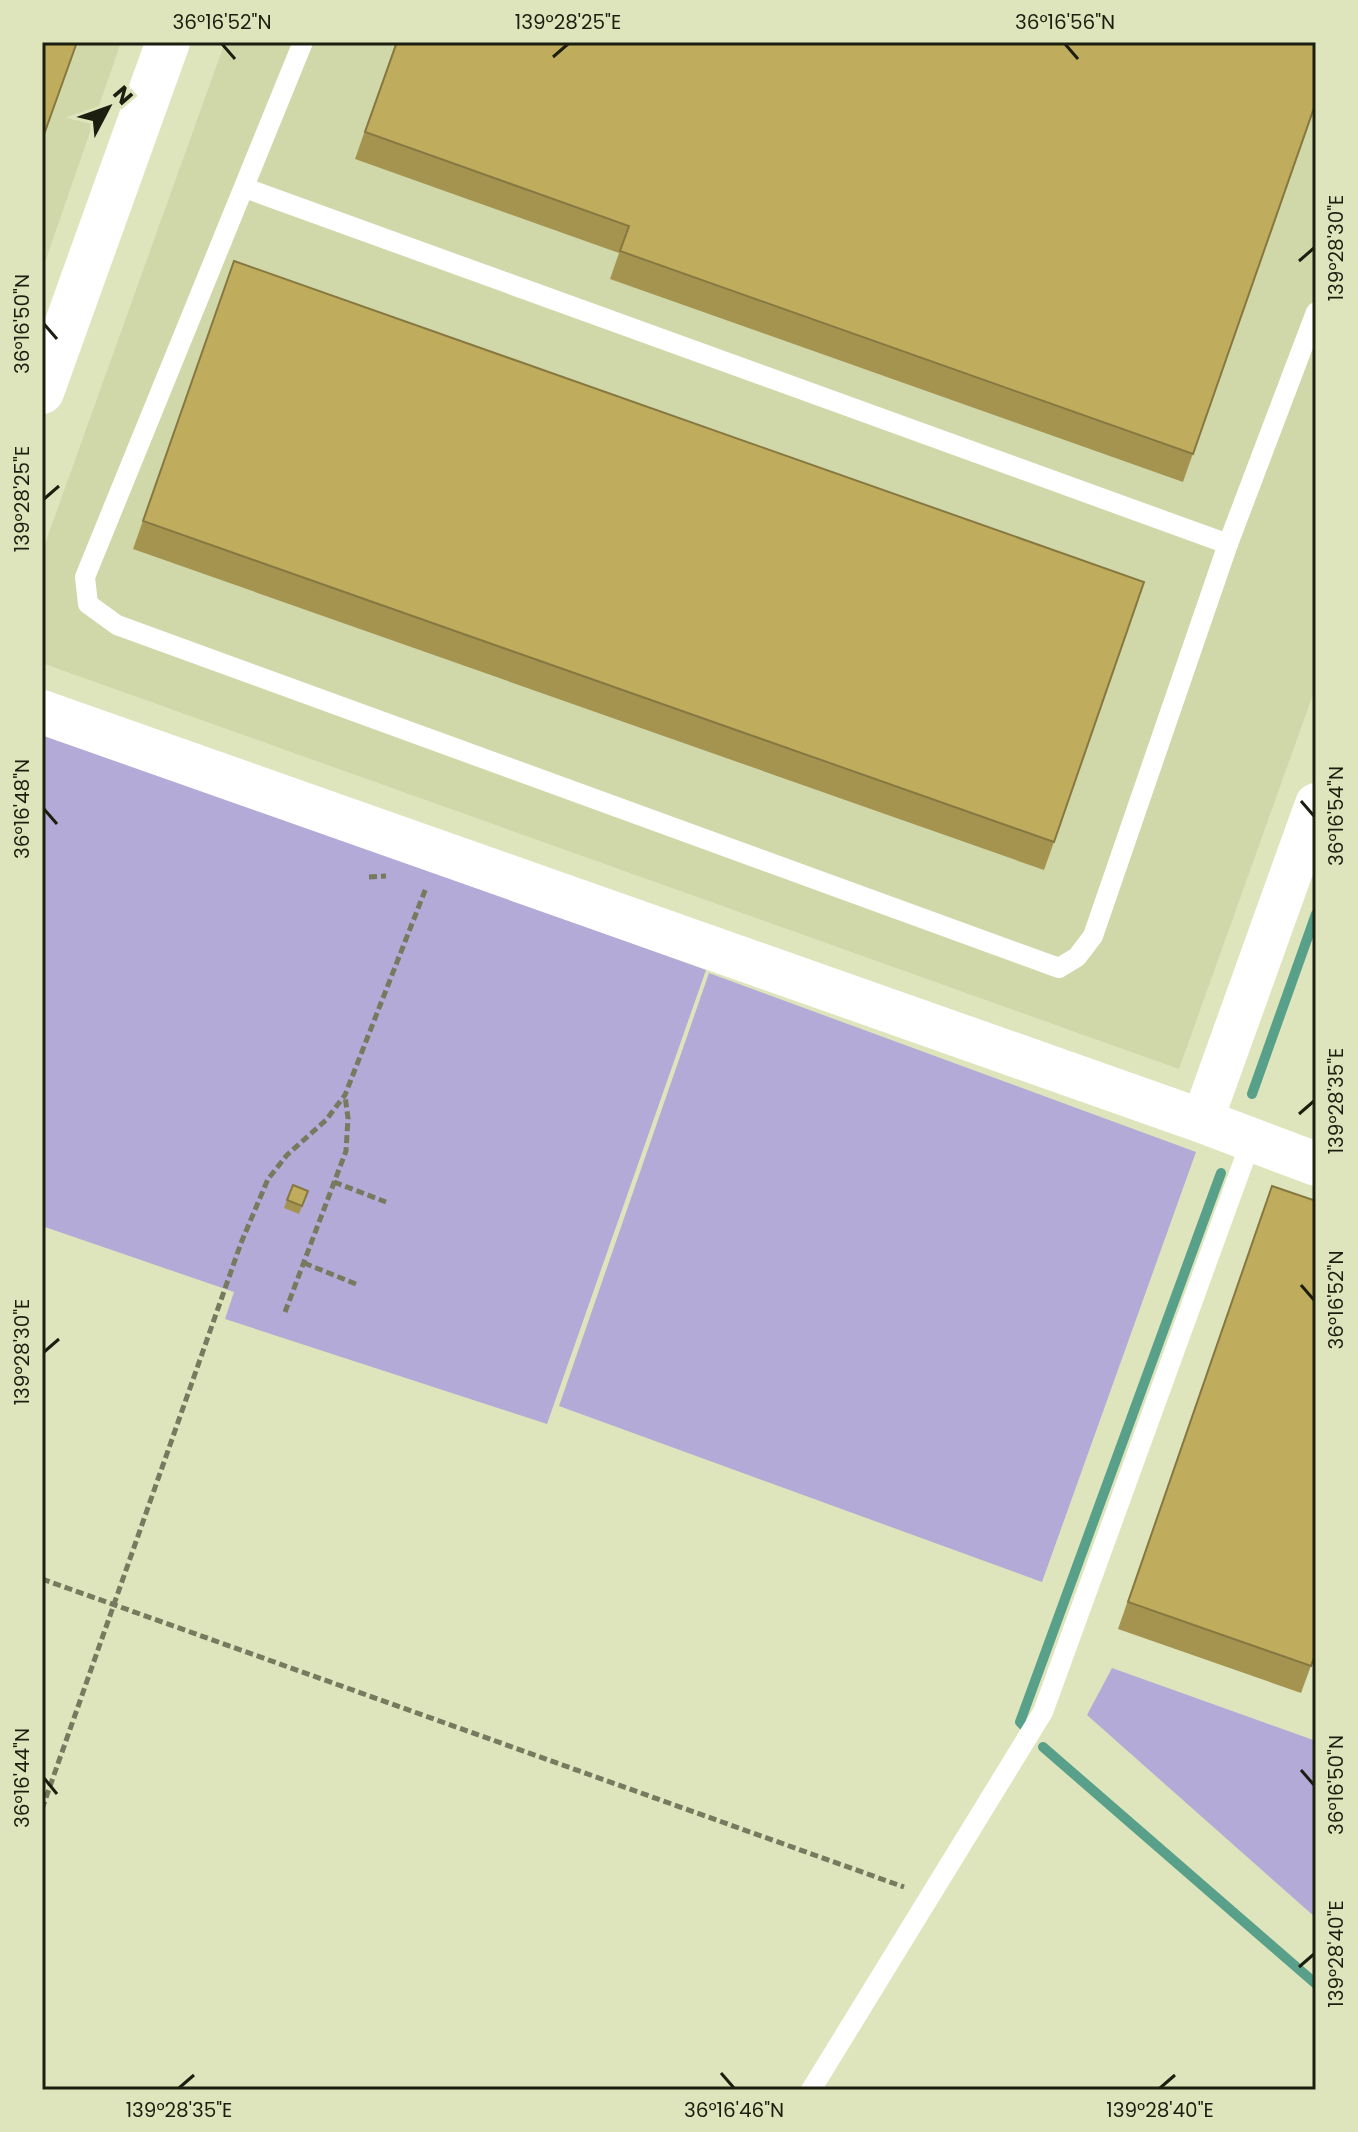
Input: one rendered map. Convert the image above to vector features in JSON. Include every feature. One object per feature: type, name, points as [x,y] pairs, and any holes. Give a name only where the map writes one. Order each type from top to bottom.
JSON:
[{"type":"street","points":[[43,383],[168,42]]},
{"type":"street","points":[[42,712],[1202,1121],[1316,1164]]},
{"type":"street","points":[[1202,1121],[1316,804]]},
{"type":"lane","points":[[303,42],[85,577],[88,604],[117,625],[1059,968],[1077,957],[1093,936],[1228,544],[1316,312]]},
{"type":"lane","points":[[245,188],[1228,544]]},
{"type":"lane","points":[[811,2090],[1043,1712],[1251,1141]]},
{"type":"path","points":[[42,1809],[241,1243],[268,1179],[287,1155],[326,1120],[345,1095],[426,887]]},
{"type":"path","points":[[285,1312],[346,1151],[348,1118],[345,1095]]},
{"type":"path","points":[[334,1182],[386,1202]]},
{"type":"path","points":[[304,1263],[356,1284]]},
{"type":"path","points":[[42,1579],[930,1897]]},
{"type":"shaded area","points":[[42,42],[121,42],[42,271]]},
{"type":"shaded area","points":[[225,42],[1316,42],[1316,686],[1179,1069],[42,663],[42,552]]},
{"type":"shaded area","points":[[42,731],[706,970],[547,1424],[225,1319],[234,1292],[42,1226]]},
{"type":"shaded area","points":[[709,973],[1196,1152],[1042,1582],[559,1406]]},
{"type":"shaded area","points":[[1112,1668],[1316,1741],[1316,1918],[1087,1715]]},
{"type":"building","points":[[42,42],[77,42],[42,140]]},
{"type":"building","points":[[397,42],[1316,42],[1316,102],[1193,454],[620,251],[629,226],[365,132]]},
{"type":"building","points":[[234,261],[1144,582],[1054,842],[143,521]]},
{"type":"building","points":[[293,1185],[308,1191],[302,1206],[287,1200]]},
{"type":"building","points":[[1272,1186],[1316,1201],[1316,1652],[1311,1666],[1128,1602]]},
{"type":"waterway","points":[[1252,1094],[1316,914]]},
{"type":"waterway","points":[[1029,1731],[1020,1722],[1221,1173]]},
{"type":"waterway","points":[[1043,1747],[1316,1984]]}]
